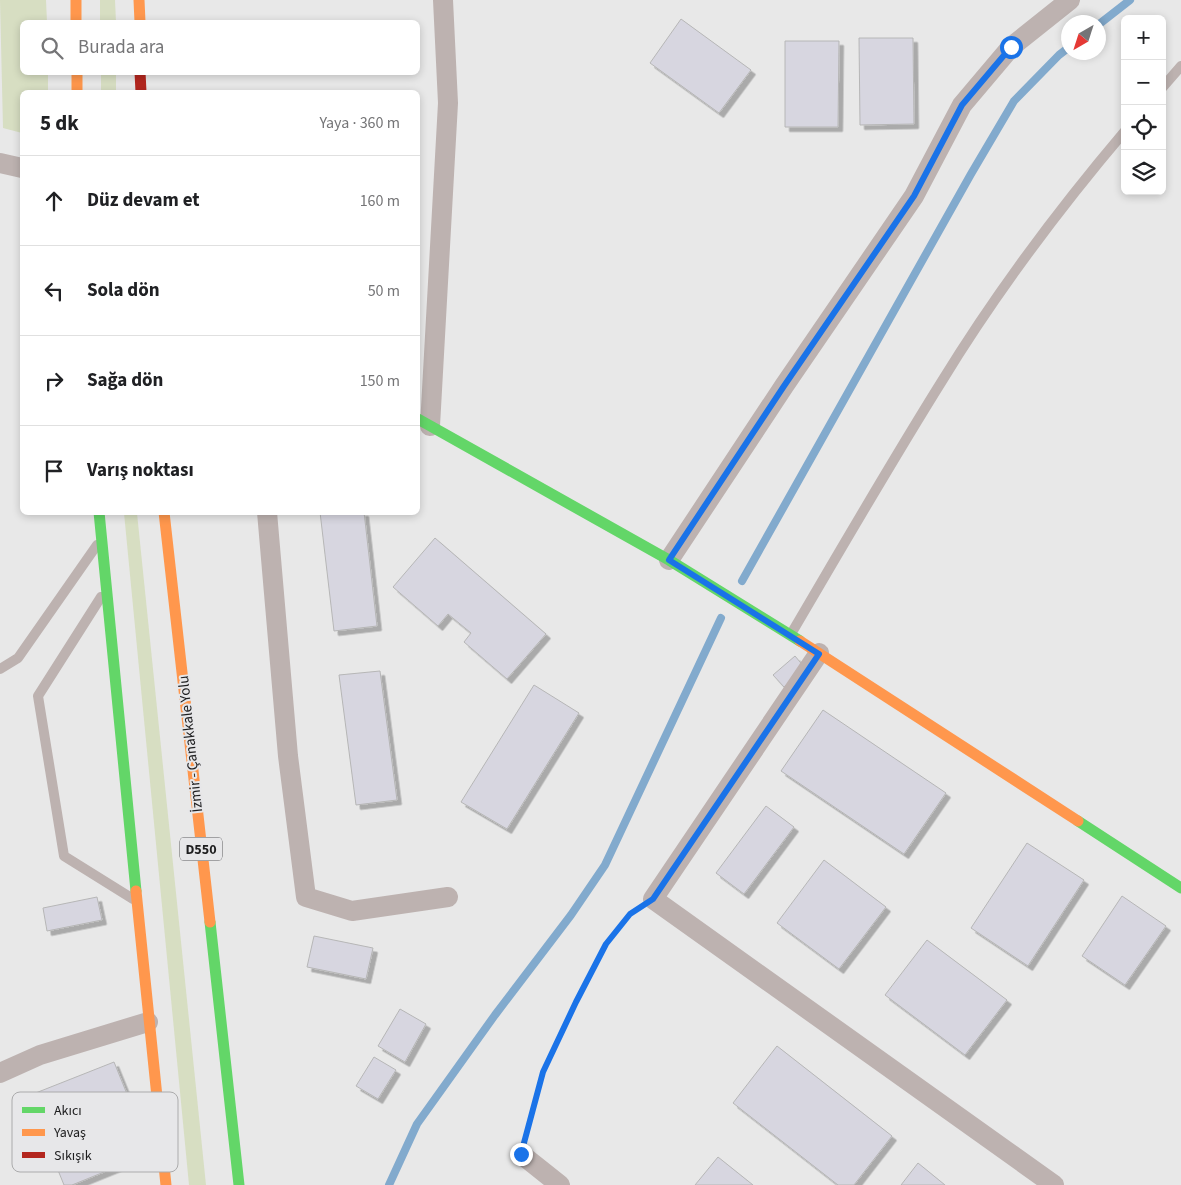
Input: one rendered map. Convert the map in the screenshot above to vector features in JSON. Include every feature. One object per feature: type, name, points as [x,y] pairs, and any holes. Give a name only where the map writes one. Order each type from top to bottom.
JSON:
[{"type":"main road","points":[[76,0],[76,20]]},
{"type":"main road","points":[[139,0],[140,20]]},
{"type":"main road","points":[[77,75],[77,90]]},
{"type":"main road","points":[[140,75],[140,90]]},
{"type":"main road","points":[[424,423],[669,560],[819,654],[1181,888]]},
{"type":"main road","points":[[99,515],[156,1092]]},
{"type":"main road","name":"İzmir - Çanakkale Yolu","points":[[164,515],[239,1185]]},
{"type":"main road","points":[[165,1172],[166,1185]]},
{"type":"street","points":[[424,423],[448,103],[443,0]]},
{"type":"street","points":[[669,560],[784,386],[914,196],[962,105],[1011,47],[1070,0]]},
{"type":"street","points":[[0,163],[20,168]]},
{"type":"street","points":[[267,515],[288,756],[306,897],[352,911],[448,897]]},
{"type":"street","points":[[819,654],[653,899],[1054,1185]]},
{"type":"street","points":[[0,1073],[40,1055],[148,1022]]},
{"type":"street","points":[[521,1154],[560,1185]]},
{"type":"lane","points":[[1166,83],[1181,66]]},
{"type":"lane","points":[[790,636],[942,380],[1039,238],[1121,136]]},
{"type":"lane","points":[[0,669],[18,658],[102,538]]},
{"type":"lane","points":[[107,588],[38,696],[64,856],[137,901]]},
{"type":"path","points":[[521,1154],[543,1072],[606,944],[630,914],[653,899]]},
{"type":"green space","points":[[0,0],[46,0],[47,20],[20,20],[20,75],[48,75],[48,90],[20,90],[20,132],[3,128]]},
{"type":"green space","points":[[100,0],[115,0],[116,20],[100,20]]},
{"type":"green space","points":[[101,75],[116,75],[116,90],[101,90]]},
{"type":"green space","points":[[124,515],[137,515],[206,1185],[189,1185]]},
{"type":"building","points":[[681,19],[751,70],[719,113],[650,63]]},
{"type":"building","points":[[859,38],[913,38],[914,124],[860,125]]},
{"type":"building","points":[[785,41],[839,41],[838,127],[785,127]]},
{"type":"building","points":[[320,515],[364,515],[377,626],[334,631]]},
{"type":"building","points":[[435,538],[546,634],[507,679],[464,642],[471,633],[448,614],[438,626],[393,587]]},
{"type":"building","points":[[795,656],[805,668],[784,687],[773,675]]},
{"type":"building","points":[[380,671],[397,800],[356,805],[339,675]]},
{"type":"building","points":[[534,685],[579,713],[507,829],[461,802]]},
{"type":"building","points":[[823,710],[946,793],[904,854],[781,771]]},
{"type":"building","points":[[766,806],[794,827],[744,894],[716,873]]},
{"type":"building","points":[[1027,843],[1084,880],[1028,966],[971,928]]},
{"type":"building","points":[[824,860],[886,907],[839,969],[777,923]]},
{"type":"building","points":[[1122,896],[1166,926],[1125,985],[1082,956]]},
{"type":"building","points":[[97,897],[102,920],[47,931],[43,908]]},
{"type":"building","points":[[314,936],[373,948],[366,979],[307,967]]},
{"type":"building","points":[[927,940],[1007,1000],[965,1055],[885,995]]},
{"type":"building","points":[[400,1009],[426,1024],[405,1062],[378,1046]]},
{"type":"building","points":[[777,1046],[892,1136],[854,1185],[838,1185],[733,1103]]},
{"type":"building","points":[[374,1057],[396,1070],[378,1099],[356,1086]]},
{"type":"building","points":[[114,1062],[126,1092],[38,1092]]},
{"type":"building","points":[[718,1157],[753,1185],[695,1185]]},
{"type":"building","points":[[918,1163],[945,1185],[901,1185]]},
{"type":"building","points":[[59,1172],[104,1172],[72,1185],[64,1185]]},
{"type":"waterway","points":[[1106,19],[1130,0]]},
{"type":"waterway","points":[[742,581],[1014,101],[1061,53]]},
{"type":"waterway","points":[[389,1185],[417,1124],[495,1015],[571,915],[605,865],[721,618]]},
{"type":"traffic: fast","points":[[420,420],[669,560],[800,641]]},
{"type":"traffic: fast","points":[[99,515],[136,891]]},
{"type":"traffic: fast","points":[[1078,821],[1181,888]]},
{"type":"traffic: fast","points":[[210,922],[239,1185]]},
{"type":"traffic: slow","points":[[76,0],[76,20]]},
{"type":"traffic: slow","points":[[139,0],[140,20]]},
{"type":"traffic: slow","points":[[77,75],[77,90]]},
{"type":"traffic: slow","points":[[164,515],[210,922]]},
{"type":"traffic: slow","points":[[800,641],[1078,821]]},
{"type":"traffic: slow","points":[[136,891],[157,1092]]},
{"type":"traffic: slow","points":[[165,1172],[166,1185]]},
{"type":"traffic: jam","points":[[140,75],[141,90]]},
{"type":"route","points":[[521,1154],[543,1072],[606,944],[630,914],[653,899],[819,654],[669,560],[784,386],[914,196],[962,105],[1011,47]]}]
